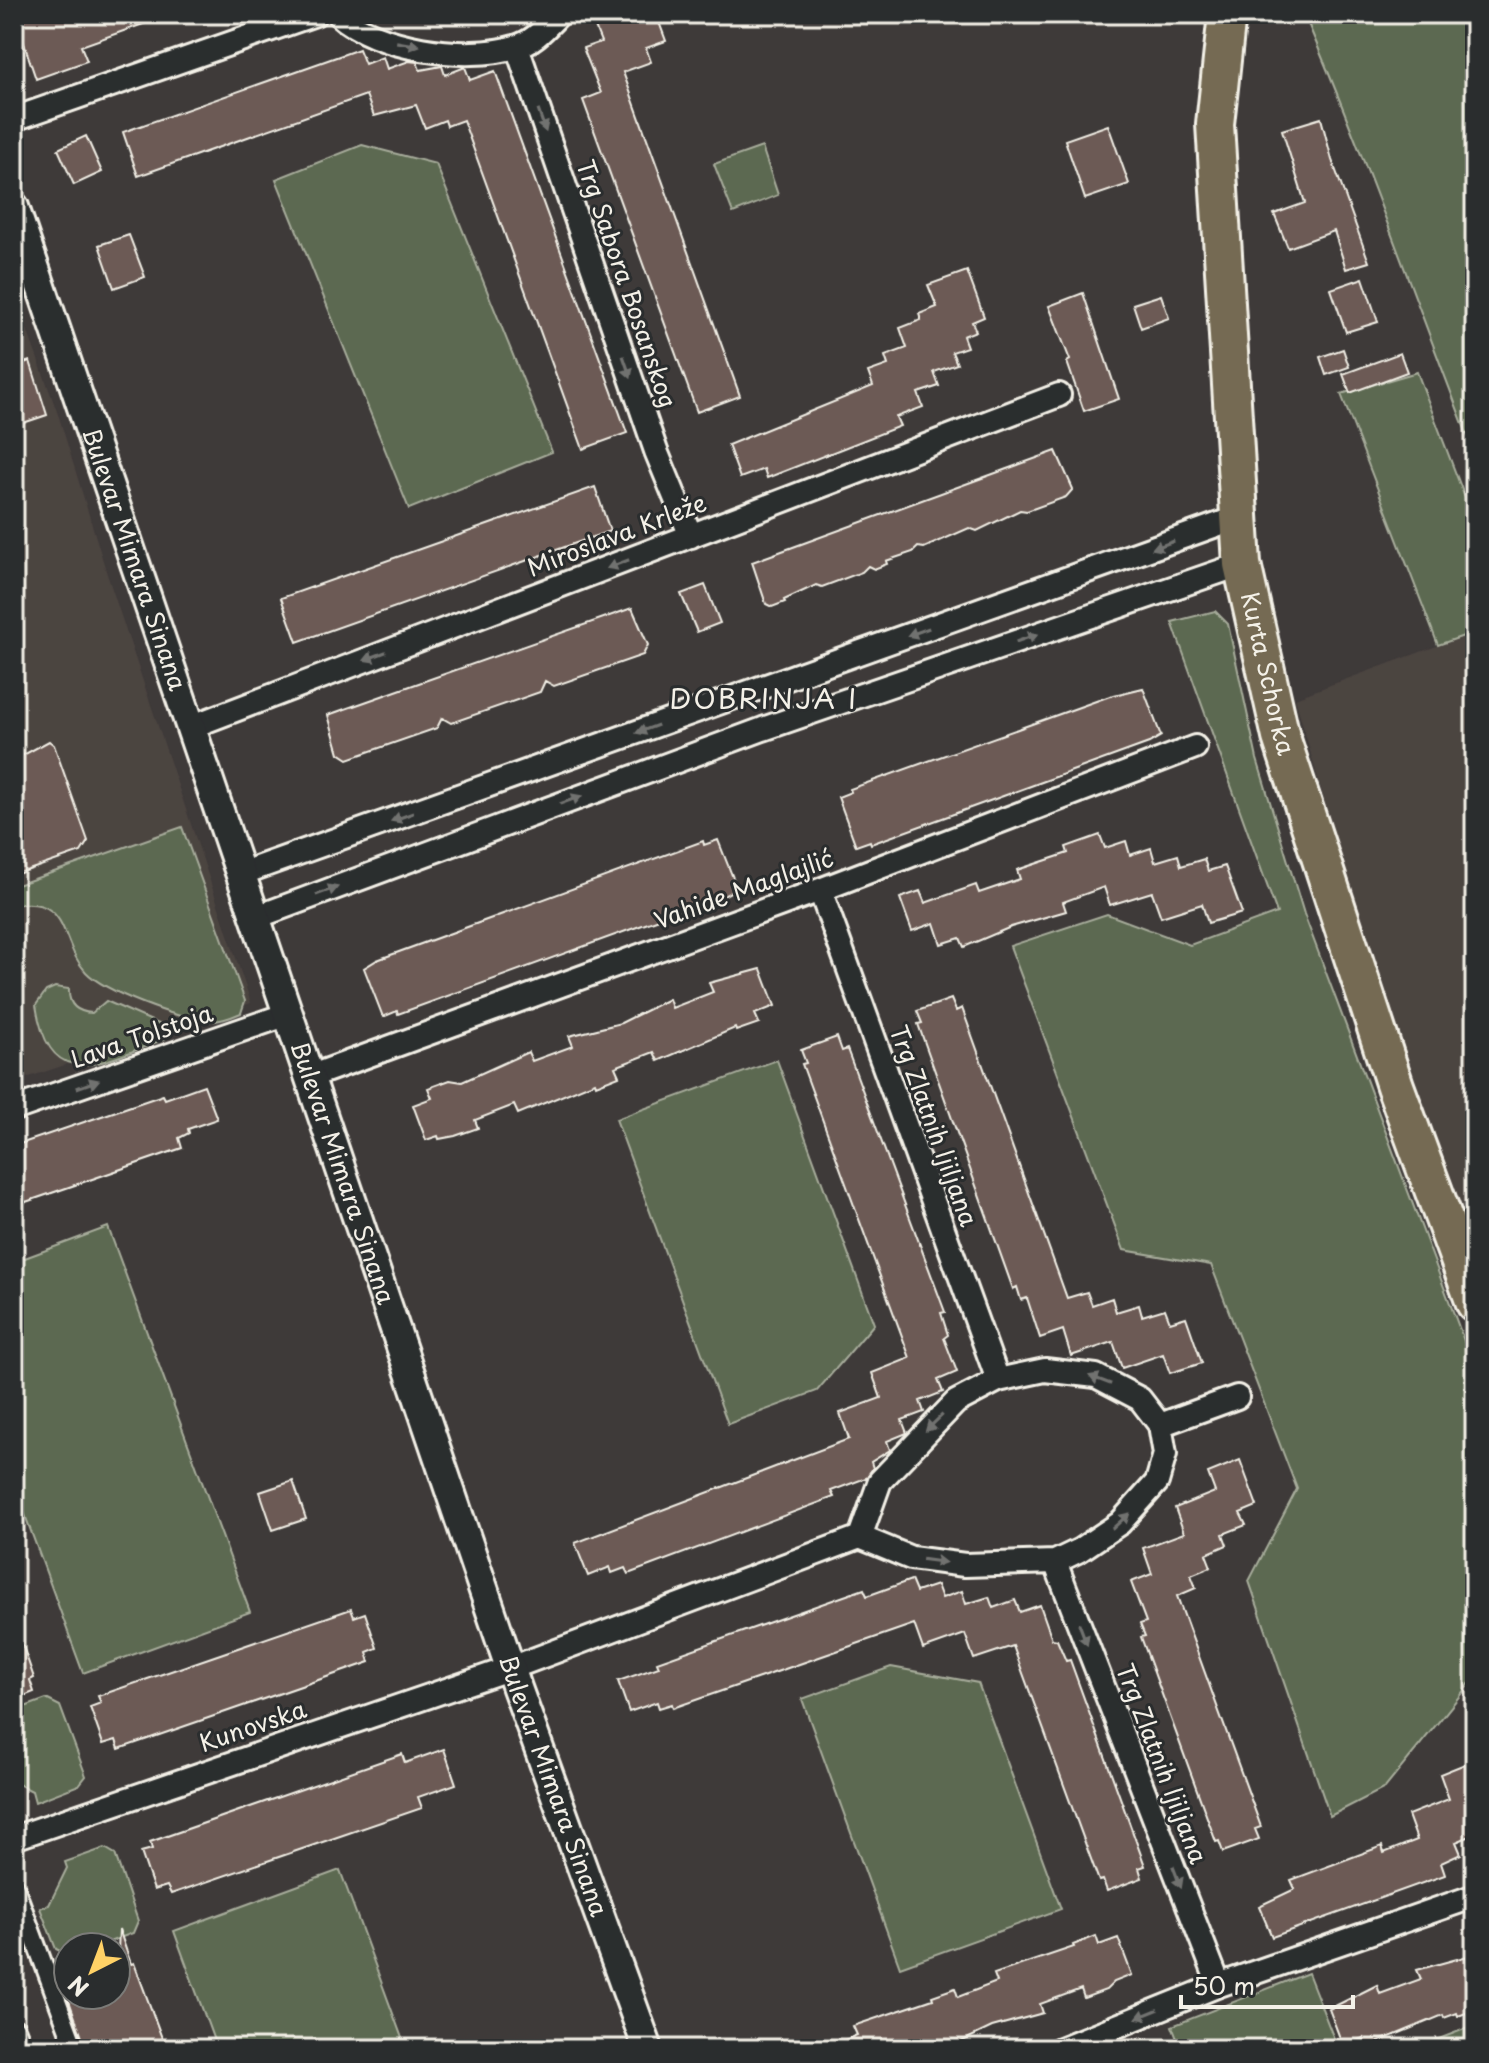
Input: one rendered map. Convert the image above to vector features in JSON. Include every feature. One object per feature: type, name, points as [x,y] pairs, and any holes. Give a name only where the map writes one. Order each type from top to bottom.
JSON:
[{"type":"main road","name":"Kurta Schorka","points":[[1227,14],[1215,124],[1236,518],[1242,564],[1281,737],[1395,1086],[1475,1303]]},
{"type":"street","points":[[14,119],[315,14]]},
{"type":"street","points":[[338,14],[355,27],[391,41],[457,53],[517,47],[542,32],[559,14]]},
{"type":"street","name":"Trg Sabora Bosanskog","points":[[517,47],[656,451],[691,536]]},
{"type":"street","name":"Bulevar Mimara Sinana","points":[[14,207],[511,1668],[648,2049]]},
{"type":"street","name":"Miroslava Krleže","points":[[193,726],[1059,395]]},
{"type":"street","points":[[240,874],[1236,518]]},
{"type":"street","points":[[254,918],[763,729],[1242,564]]},
{"type":"street","name":"Vahide Maglajlić","points":[[309,1077],[820,890],[1195,747]]},
{"type":"street","name":"Trg Zlatnih ljiljana","points":[[820,890],[998,1380]]},
{"type":"street","name":"Lava Tolstoja","points":[[14,1109],[288,1014]]},
{"type":"street","points":[[511,1668],[860,1537],[911,1558],[965,1565],[1055,1562],[1080,1550],[1120,1523],[1157,1482],[1165,1454],[1160,1425],[1140,1399],[1096,1376],[1045,1370],[998,1380],[956,1402],[880,1481],[860,1537]]},
{"type":"street","points":[[1160,1425],[1237,1397]]},
{"type":"street","name":"Trg Zlatnih ljiljana","points":[[1055,1562],[1219,1985]]},
{"type":"street","name":"Kunovska","points":[[14,1838],[511,1668]]},
{"type":"street","points":[[14,1884],[75,2049]]},
{"type":"street","points":[[1060,2049],[1219,1985],[1475,1896]]},
{"type":"street","points":[[14,2031],[21,2049]]},
{"type":"shaded area","points":[[14,294],[59,417],[108,577],[251,1003],[14,1082]]},
{"type":"shaded area","points":[[1475,632],[1475,1249],[1398,1040],[1338,850],[1295,698]]},
{"type":"green space","points":[[1304,14],[1475,14],[1475,455],[1370,178]]},
{"type":"green space","points":[[362,145],[436,164],[552,452],[409,509],[276,179]]},
{"type":"green space","points":[[762,147],[778,195],[733,213],[714,164]]},
{"type":"green space","points":[[1417,372],[1475,524],[1475,632],[1438,645],[1341,394]]},
{"type":"green space","points":[[1215,611],[1228,624],[1257,759],[1304,914],[1475,1370],[1475,1677],[1385,1788],[1330,1816],[1249,1581],[1297,1489],[1211,1265],[1124,1250],[1010,946],[1107,914],[1190,945],[1277,913],[1172,622]]},
{"type":"green space","points":[[182,827],[245,1001],[241,1013],[220,1020],[206,1021],[179,1015],[109,988],[86,972],[77,960],[55,914],[46,907],[14,905],[14,886]]},
{"type":"green space","points":[[55,987],[69,989],[74,1007],[82,1011],[92,1013],[106,1001],[168,1028],[170,1033],[165,1039],[102,1062],[83,1065],[67,1062],[54,1052],[43,1034],[36,1005],[46,991]]},
{"type":"green space","points":[[777,1060],[874,1324],[817,1391],[728,1424],[616,1119]]},
{"type":"green space","points":[[108,1227],[250,1612],[83,1673],[14,1485],[14,1262]]},
{"type":"green space","points":[[891,1667],[978,1683],[1061,1909],[900,1967],[802,1699]]},
{"type":"green space","points":[[46,1699],[60,1706],[86,1776],[79,1785],[35,1802],[32,1791],[14,1782],[14,1711]]},
{"type":"green space","points":[[105,1848],[115,1854],[138,1921],[133,1933],[52,1931],[52,1939],[40,1908],[49,1905],[67,1868],[65,1862]]},
{"type":"green space","points":[[340,1870],[406,2049],[217,2049],[174,1931]]},
{"type":"green space","points":[[1308,1973],[1338,2049],[1181,2049],[1172,2026]]},
{"type":"green space","points":[[1475,2025],[1475,2049],[1413,2049]]},
{"type":"building","points":[[14,14],[163,14],[163,17],[81,46],[87,61],[36,79]]},
{"type":"building","points":[[614,14],[656,14],[666,41],[646,48],[651,62],[623,72],[740,396],[697,412],[583,100],[601,93],[583,48],[601,42],[595,27],[616,20]]},
{"type":"building","points":[[359,49],[365,64],[383,57],[387,69],[409,61],[417,62],[420,70],[442,66],[445,75],[465,67],[470,80],[495,71],[627,433],[583,449],[463,120],[447,126],[445,120],[425,128],[416,105],[374,116],[366,95],[138,176],[123,132]]},
{"type":"building","points":[[1321,118],[1332,160],[1369,262],[1346,269],[1334,231],[1288,248],[1274,214],[1305,203],[1282,130]]},
{"type":"building","points":[[1108,125],[1129,184],[1085,199],[1065,140]]},
{"type":"building","points":[[86,136],[102,172],[74,185],[58,149]]},
{"type":"building","points":[[129,235],[145,277],[114,288],[99,245]]},
{"type":"building","points":[[967,271],[984,317],[972,322],[976,331],[963,336],[967,347],[952,352],[957,364],[934,372],[939,386],[918,393],[923,407],[896,417],[900,426],[767,478],[764,469],[740,478],[728,445],[873,386],[868,372],[888,365],[885,356],[907,348],[900,328],[921,320],[919,314],[937,307],[928,285]]},
{"type":"building","points":[[1363,278],[1378,322],[1346,332],[1331,289]]},
{"type":"building","points":[[1083,293],[1119,399],[1084,411],[1067,362],[1070,360],[1049,306]]},
{"type":"building","points":[[1161,295],[1169,318],[1141,328],[1133,304]]},
{"type":"building","points":[[1343,349],[1349,367],[1326,375],[1320,357]]},
{"type":"building","points":[[1400,353],[1407,372],[1350,393],[1343,374]]},
{"type":"building","points":[[30,361],[47,415],[14,426],[14,366]]},
{"type":"building","points":[[1056,451],[1073,489],[1066,497],[1027,511],[1020,510],[977,531],[969,528],[924,548],[918,547],[874,569],[868,566],[862,572],[822,587],[816,585],[772,607],[766,604],[752,562]]},
{"type":"building","points":[[595,487],[610,531],[297,642],[281,598]]},
{"type":"building","points":[[705,585],[720,623],[697,632],[681,594]]},
{"type":"building","points":[[632,608],[648,645],[643,655],[554,686],[545,681],[540,692],[451,723],[442,718],[437,728],[348,759],[339,753],[328,715]]},
{"type":"building","points":[[1143,688],[1161,736],[1149,743],[871,844],[870,841],[856,846],[838,797],[851,792],[850,789],[1110,696]]},
{"type":"building","points":[[49,741],[54,745],[88,841],[81,852],[14,875],[14,760]]},
{"type":"building","points":[[1100,835],[1105,848],[1126,841],[1130,855],[1151,848],[1155,862],[1178,855],[1181,866],[1204,859],[1208,871],[1225,866],[1242,913],[1208,923],[1202,904],[1161,917],[1152,892],[1110,905],[1104,887],[1063,902],[1066,911],[1011,927],[964,947],[960,938],[941,944],[934,923],[912,931],[900,898],[920,891],[925,903],[976,885],[979,893],[1020,879],[1017,870],[1068,853],[1066,847]]},
{"type":"building","points":[[718,840],[737,888],[725,895],[383,1017],[364,968],[377,960],[703,841],[704,845]]},
{"type":"building","points":[[761,969],[775,1006],[755,1014],[759,1023],[736,1031],[735,1028],[658,1061],[654,1052],[615,1067],[619,1076],[596,1085],[595,1082],[518,1114],[514,1105],[475,1120],[478,1128],[455,1136],[426,1140],[413,1105],[432,1098],[428,1088],[450,1080],[462,1082],[528,1052],[532,1061],[573,1046],[569,1036],[621,1023],[669,999],[672,1008],[713,992],[709,983]]},
{"type":"building","points":[[951,999],[956,1011],[962,1008],[1067,1298],[1087,1292],[1092,1305],[1112,1298],[1116,1312],[1139,1305],[1142,1316],[1165,1309],[1170,1322],[1186,1317],[1202,1363],[1170,1373],[1163,1354],[1122,1368],[1113,1342],[1071,1356],[1063,1330],[1040,1338],[1027,1298],[1021,1300],[1017,1287],[1013,1289],[918,1024],[922,1023],[917,1011]]},
{"type":"building","points":[[837,1037],[842,1051],[847,1049],[945,1312],[941,1313],[948,1335],[944,1338],[957,1372],[938,1380],[943,1392],[920,1401],[924,1412],[902,1420],[907,1433],[887,1441],[890,1450],[871,1462],[873,1468],[866,1478],[831,1491],[834,1497],[628,1574],[625,1568],[612,1573],[610,1567],[588,1576],[575,1543],[849,1439],[840,1413],[881,1398],[872,1373],[910,1358],[802,1064],[806,1063],[801,1050]]},
{"type":"building","points":[[204,1085],[217,1119],[188,1129],[189,1133],[179,1138],[182,1148],[14,1206],[14,1146],[163,1095],[165,1099]]},
{"type":"building","points":[[1240,1460],[1257,1506],[1240,1513],[1246,1525],[1223,1534],[1227,1545],[1206,1554],[1211,1567],[1191,1575],[1196,1588],[1177,1596],[1261,1827],[1255,1829],[1259,1839],[1223,1852],[1219,1841],[1216,1842],[1141,1637],[1145,1636],[1140,1624],[1146,1622],[1131,1582],[1152,1574],[1143,1548],[1184,1533],[1175,1508],[1215,1492],[1208,1473]]},
{"type":"building","points":[[293,1481],[306,1519],[273,1530],[260,1492]]},
{"type":"building","points":[[911,1580],[916,1592],[937,1585],[942,1598],[962,1591],[966,1604],[989,1597],[993,1608],[1015,1600],[1020,1612],[1040,1605],[1052,1639],[1057,1640],[1066,1661],[1070,1660],[1145,1866],[1139,1868],[1142,1878],[1107,1891],[1103,1880],[1099,1881],[1013,1646],[974,1659],[965,1634],[923,1649],[914,1624],[673,1708],[672,1704],[659,1708],[657,1702],[629,1712],[618,1681],[659,1667],[657,1662],[864,1589],[867,1596]]},
{"type":"building","points":[[351,1609],[354,1617],[365,1613],[377,1648],[367,1652],[370,1662],[119,1749],[116,1740],[103,1744],[90,1707],[101,1703],[98,1696]]},
{"type":"building","points":[[17,1629],[34,1678],[30,1680],[34,1692],[14,1700]]},
{"type":"building","points":[[444,1749],[456,1784],[418,1797],[422,1808],[171,1894],[167,1886],[154,1890],[141,1852],[152,1849],[150,1842],[402,1754],[405,1763]]},
{"type":"building","points":[[1475,1760],[1475,1834],[1456,1842],[1461,1854],[1441,1863],[1445,1875],[1272,1937],[1259,1906],[1295,1889],[1291,1880],[1382,1846],[1384,1853],[1417,1840],[1408,1815],[1449,1799],[1440,1774]]},
{"type":"building","points":[[1096,1936],[1099,1945],[1118,1938],[1132,1975],[1114,1982],[1106,1990],[1084,1998],[1081,1989],[1040,2004],[1043,2013],[992,2027],[946,2049],[940,2041],[918,2049],[824,2049],[857,2035],[853,2026],[933,1999],[932,1996],[955,1988],[958,1997],[997,1982],[994,1974],[1074,1947]]},
{"type":"building","points":[[1475,1954],[1475,2010],[1458,2016],[1457,2013],[1444,2018],[1443,2015],[1366,2047],[1363,2038],[1343,2046],[1329,2009],[1377,1985],[1380,1994],[1421,1979],[1417,1970]]},
{"type":"building","points":[[134,1963],[166,2049],[86,2049],[73,2011],[132,2011]]},
{"type":"district","name":"DOBRINJA I","points":[[764,699]]}]
